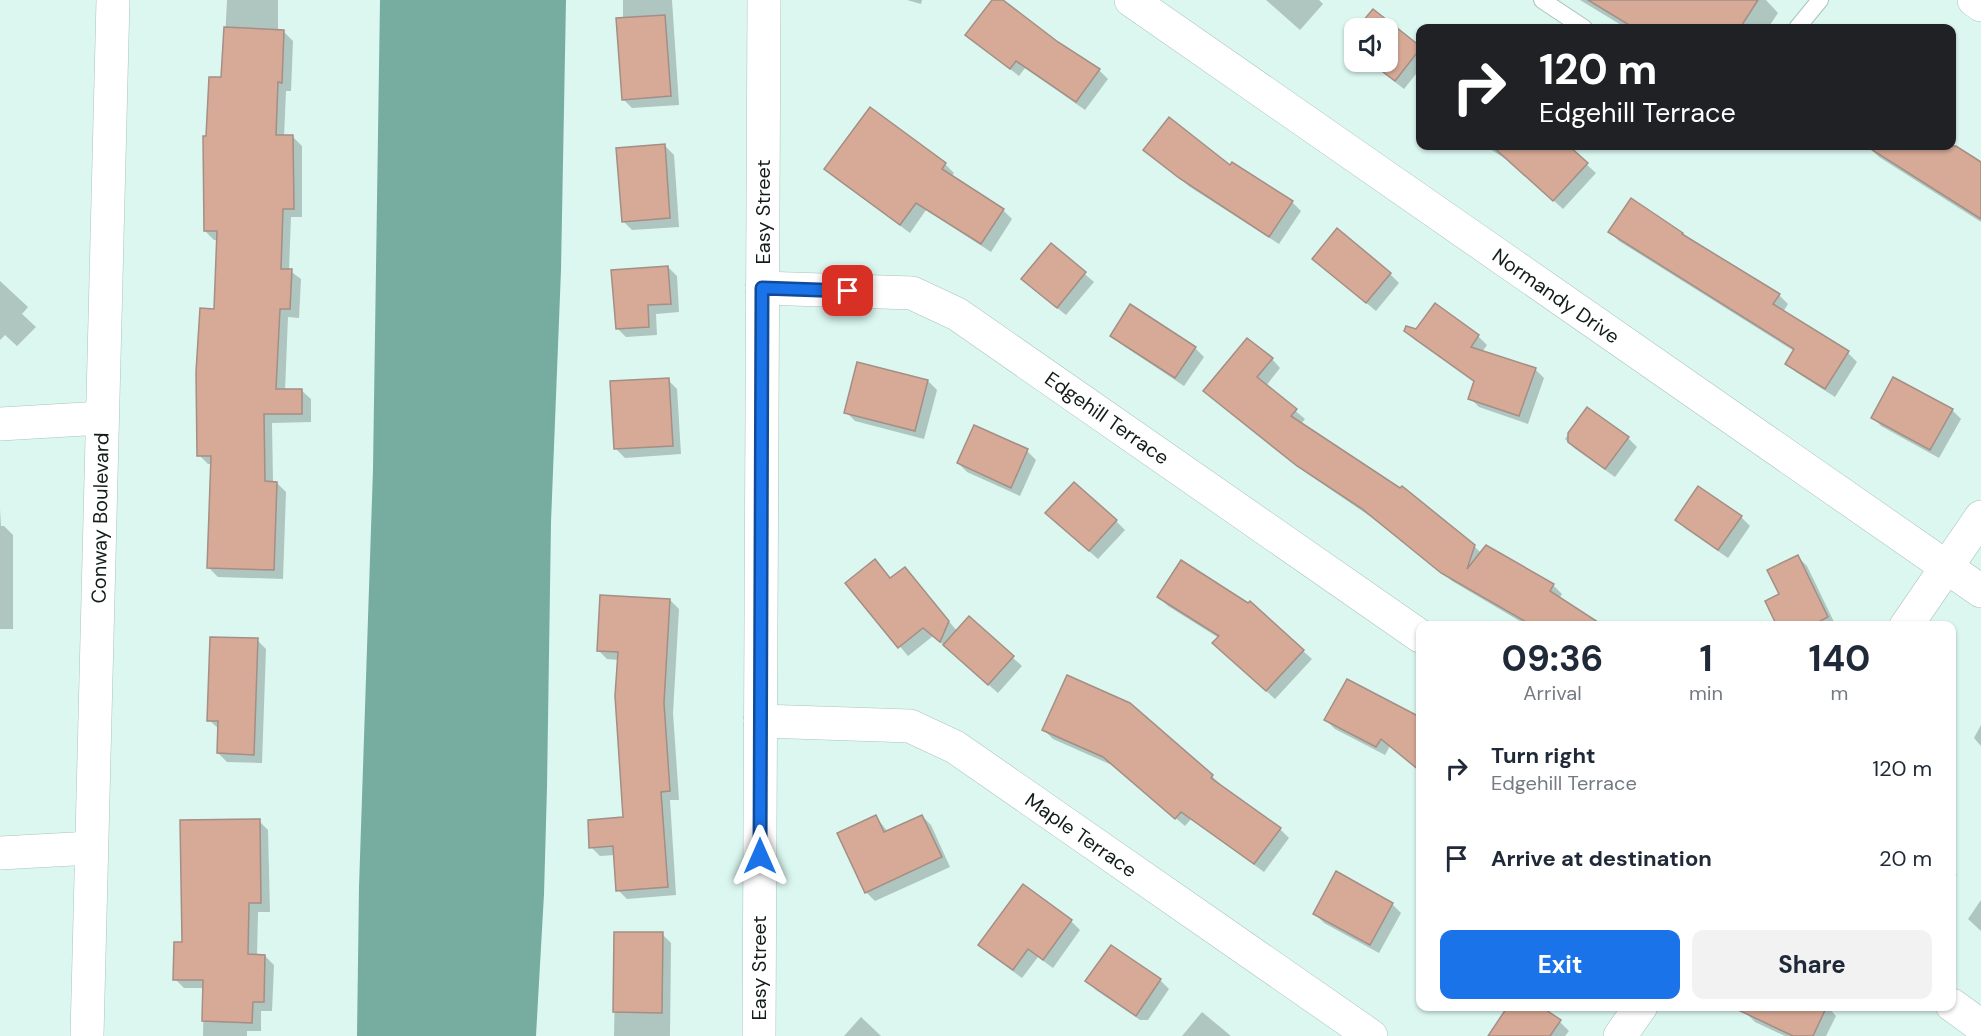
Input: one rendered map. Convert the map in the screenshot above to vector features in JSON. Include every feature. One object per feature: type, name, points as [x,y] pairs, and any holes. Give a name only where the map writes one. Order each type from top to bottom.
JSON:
[{"type":"street","name":"Conway Boulevard","points":[[87,1036],[113,0]]},
{"type":"street","name":"Easy Street","points":[[759,1036],[764,0]]},
{"type":"street","name":"Normandy Drive","points":[[1131,0],[1981,591]]},
{"type":"street","points":[[1974,0],[1981,5]]},
{"type":"street","name":"Edgehill Terrace","points":[[762,288],[912,293],[957,314],[1416,633]]},
{"type":"street","points":[[0,424],[102,418]]},
{"type":"street","points":[[1909,621],[1981,517]]},
{"type":"street","name":"Maple Terrace","points":[[760,721],[910,726],[955,747],[1371,1036]]},
{"type":"street","points":[[0,853],[92,848]]},
{"type":"street","points":[[1956,1008],[1981,1026]]},
{"type":"street","points":[[1620,1036],[1638,1011]]},
{"type":"lane","points":[[1542,0],[1578,24]]},
{"type":"lane","points":[[1800,24],[1820,0]]},
{"type":"shaded area","points":[[380,0],[566,0],[561,270],[551,522],[544,894],[536,1036],[357,1036],[359,887],[373,469]]},
{"type":"building","points":[[992,0],[1003,0],[1058,42],[1100,69],[1076,102],[1016,61],[1010,69],[965,35]]},
{"type":"building","points":[[1588,0],[1758,0],[1743,24],[1627,24]]},
{"type":"building","points":[[1373,9],[1384,18],[1365,18]]},
{"type":"building","points":[[665,15],[671,96],[622,100],[616,18]]},
{"type":"building","points":[[224,27],[284,30],[282,83],[278,82],[276,135],[293,135],[294,209],[283,209],[281,269],[292,269],[290,309],[280,309],[276,389],[302,389],[302,414],[264,414],[265,481],[277,482],[274,570],[207,568],[211,456],[197,456],[196,372],[200,308],[214,309],[217,231],[204,231],[203,136],[206,136],[209,77],[221,77]]},
{"type":"building","points":[[1398,29],[1416,43],[1416,54],[1395,81],[1383,72],[1398,72]]},
{"type":"building","points":[[870,107],[946,163],[942,169],[1004,209],[981,244],[916,203],[900,225],[824,169]]},
{"type":"building","points":[[1169,117],[1230,165],[1232,162],[1293,201],[1269,237],[1179,178],[1143,150]]},
{"type":"building","points":[[665,144],[670,218],[622,222],[616,148]]},
{"type":"building","points":[[1956,146],[1981,162],[1981,219],[1872,150],[1956,150]]},
{"type":"building","points":[[1496,150],[1573,150],[1588,163],[1553,201]]},
{"type":"building","points":[[1631,198],[1682,234],[1780,294],[1773,304],[1849,351],[1825,389],[1785,364],[1794,349],[1608,232]]},
{"type":"building","points":[[1337,228],[1391,273],[1366,303],[1312,259]]},
{"type":"building","points":[[1051,243],[1086,272],[1057,308],[1021,279]]},
{"type":"building","points":[[668,266],[671,304],[648,305],[649,327],[616,329],[611,270]]},
{"type":"building","points":[[1435,303],[1479,335],[1471,347],[1536,368],[1519,416],[1468,399],[1474,381],[1404,331],[1406,326],[1416,329]]},
{"type":"building","points":[[1130,304],[1196,347],[1175,378],[1110,336]]},
{"type":"building","points":[[1247,338],[1273,358],[1257,377],[1297,409],[1291,416],[1400,488],[1402,486],[1475,545],[1467,569],[1486,545],[1554,584],[1550,591],[1596,621],[1524,621],[1441,573],[1361,508],[1297,466],[1203,391]]},
{"type":"building","points":[[857,362],[928,380],[915,431],[844,413]]},
{"type":"building","points":[[1893,377],[1953,409],[1930,450],[1871,418]]},
{"type":"building","points":[[669,378],[673,446],[614,449],[610,381]]},
{"type":"building","points":[[1587,407],[1629,437],[1605,469],[1568,442],[1568,433]]},
{"type":"building","points":[[974,425],[1028,449],[1011,488],[957,463]]},
{"type":"building","points":[[1074,482],[1117,520],[1089,551],[1045,513]]},
{"type":"building","points":[[1698,486],[1742,516],[1718,550],[1675,520]]},
{"type":"building","points":[[1798,555],[1828,617],[1820,621],[1775,621],[1765,601],[1779,594],[1767,570]]},
{"type":"building","points":[[875,559],[890,578],[905,567],[949,621],[940,642],[923,628],[898,648],[845,583]]},
{"type":"building","points":[[1181,560],[1248,603],[1250,601],[1304,650],[1266,691],[1212,643],[1219,636],[1157,597]]},
{"type":"building","points":[[600,595],[670,599],[664,703],[670,791],[661,792],[668,887],[616,891],[613,846],[589,848],[588,820],[623,817],[615,696],[618,652],[597,651]]},
{"type":"building","points":[[969,616],[1014,656],[988,685],[943,645]]},
{"type":"building","points":[[210,637],[258,638],[254,755],[217,753],[218,721],[207,721]]},
{"type":"building","points":[[1067,675],[1130,703],[1213,775],[1211,778],[1281,828],[1254,864],[1181,812],[1175,819],[1103,757],[1042,730]]},
{"type":"building","points":[[1347,679],[1416,715],[1416,768],[1381,739],[1376,747],[1324,720]]},
{"type":"building","points":[[876,815],[884,832],[922,815],[942,857],[865,893],[837,833]]},
{"type":"building","points":[[260,819],[261,903],[249,903],[248,954],[265,955],[264,1002],[253,1002],[252,1023],[202,1021],[203,980],[173,980],[174,942],[182,942],[180,820]]},
{"type":"building","points":[[1336,871],[1393,903],[1370,945],[1313,914]]},
{"type":"building","points":[[1023,884],[1072,920],[1043,960],[1028,949],[1013,970],[978,945]]},
{"type":"building","points":[[614,932],[663,932],[662,1013],[613,1012]]},
{"type":"building","points":[[1111,945],[1161,979],[1136,1016],[1085,981]]},
{"type":"building","points":[[1505,1011],[1548,1011],[1561,1020],[1550,1036],[1488,1036]]},
{"type":"building","points":[[1740,1011],[1825,1011],[1813,1036],[1793,1036]]},
{"type":"route","points":[[760,856],[762,288],[848,291]]}]
